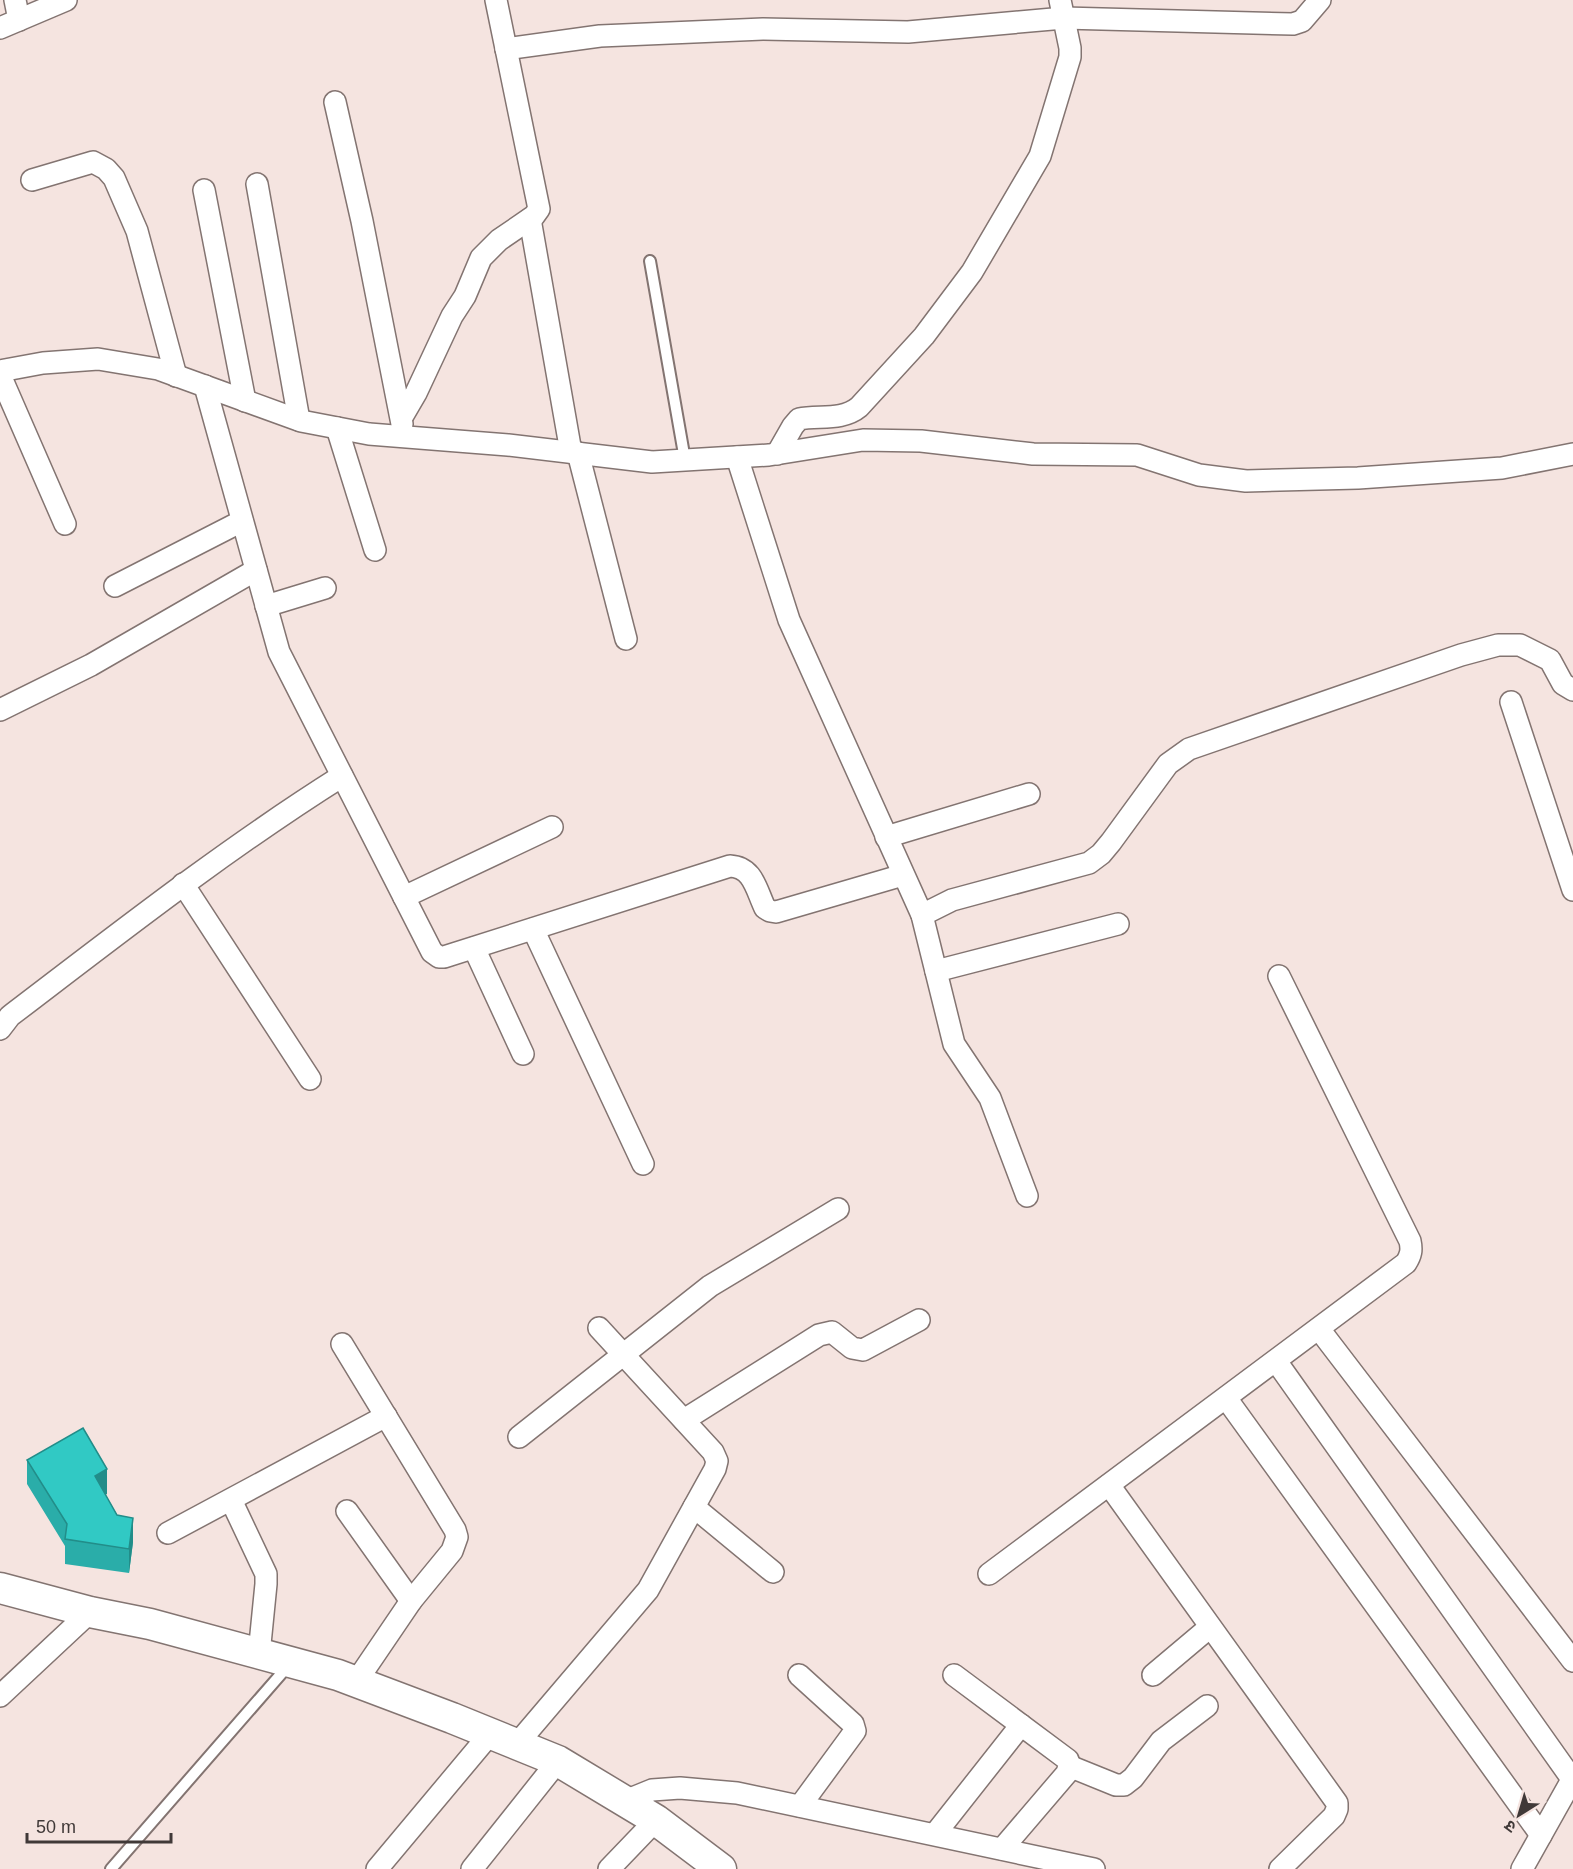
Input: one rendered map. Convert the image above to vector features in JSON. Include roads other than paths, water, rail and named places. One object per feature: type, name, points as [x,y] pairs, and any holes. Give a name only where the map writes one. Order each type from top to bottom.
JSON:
[{"type":"street","points":[[11,16],[66,0]]},
{"type":"street","points":[[402,427],[481,258],[499,240],[530,219],[539,209],[496,0]]},
{"type":"street","points":[[506,50],[600,36],[763,29],[908,32],[1062,9],[1293,24],[1302,21],[1320,0]]},
{"type":"street","points":[[777,454],[799,419],[843,416],[859,407],[924,336],[965,283],[1045,145],[1070,57],[1062,9]]},
{"type":"street","points":[[335,102],[362,221],[402,427]]},
{"type":"street","points":[[32,180],[93,162],[106,169],[114,178],[136,231],[176,376]]},
{"type":"street","points":[[257,184],[299,420]]},
{"type":"street","points":[[204,190],[245,400]]},
{"type":"street","points":[[530,219],[574,453],[626,639]]},
{"type":"street","points":[[65,524],[2,372],[43,363],[98,359],[158,369],[299,420],[369,434],[402,427],[508,445],[652,462],[777,454],[863,440],[921,441],[1033,454],[1137,454],[1199,475],[1246,482],[1358,478],[1502,468],[1573,454]]},
{"type":"street","points":[[205,386],[279,652],[435,955],[444,957],[474,948],[730,866],[744,869],[749,873],[765,908],[776,912],[903,874]]},
{"type":"street","points":[[337,428],[375,549]]},
{"type":"street","points":[[737,457],[789,620],[922,915],[954,1044],[990,1098],[1027,1196]]},
{"type":"street","points":[[115,586],[243,521]]},
{"type":"street","points":[[0,710],[91,665],[256,570]]},
{"type":"street","points":[[266,606],[325,588]]},
{"type":"street","points":[[922,915],[952,900],[1089,863],[1111,842],[1168,764],[1189,750],[1450,658],[1498,645],[1520,645],[1550,660],[1563,684],[1573,690]]},
{"type":"street","points":[[1511,702],[1573,890]]},
{"type":"street","points":[[0,1029],[10,1016],[183,884],[296,805],[342,776]]},
{"type":"street","points":[[886,837],[1029,794]]},
{"type":"street","points":[[404,897],[552,827]]},
{"type":"street","points":[[183,884],[310,1079]]},
{"type":"street","points":[[936,971],[1118,924]]},
{"type":"street","points":[[533,929],[643,1164]]},
{"type":"street","points":[[474,948],[523,1054]]},
{"type":"street","points":[[989,1574],[1406,1263],[1412,1250],[1410,1241],[1279,976]]},
{"type":"street","points":[[519,1437],[720,1279],[838,1209]]},
{"type":"street","points":[[684,1420],[824,1332],[832,1332],[852,1348],[863,1350],[919,1320]]},
{"type":"street","points":[[376,1869],[638,1603],[648,1590],[715,1469],[717,1461],[713,1452],[599,1328]]},
{"type":"street","points":[[1319,1329],[1573,1661]]},
{"type":"street","points":[[342,1344],[457,1537],[452,1551],[411,1601],[356,1682]]},
{"type":"street","points":[[1276,1360],[1573,1779],[1522,1869]]},
{"type":"street","points":[[1226,1398],[1541,1835]]},
{"type":"street","points":[[168,1533],[386,1416]]},
{"type":"street","points":[[1109,1485],[1336,1803],[1338,1809],[1334,1816],[1280,1869]]},
{"type":"street","points":[[231,1500],[266,1574],[259,1654]]},
{"type":"street","points":[[694,1507],[773,1572]]},
{"type":"street","points":[[347,1511],[411,1601]]},
{"type":"street","points":[[0,1588],[90,1612],[150,1624],[291,1662],[356,1682],[503,1739],[558,1761],[656,1820],[721,1869]]},
{"type":"street","points":[[0,1696],[90,1612]]},
{"type":"street","points":[[1153,1675],[1210,1627]]},
{"type":"street","points":[[799,1675],[853,1724],[855,1731],[800,1806]]},
{"type":"street","points":[[954,1675],[1068,1760],[1069,1766],[1066,1773],[1002,1849]]},
{"type":"street","points":[[1069,1766],[1116,1785],[1125,1785],[1161,1741],[1207,1706]]},
{"type":"street","points":[[935,1834],[1021,1725]]},
{"type":"street","points":[[472,1869],[558,1761]]},
{"type":"street","points":[[625,1801],[652,1790],[680,1788],[737,1793],[1094,1869]]},
{"type":"street","points":[[609,1869],[656,1820]]},
{"type":"lane","points":[[650,261],[685,460]]},
{"type":"lane","points":[[111,1869],[291,1662]]}]
